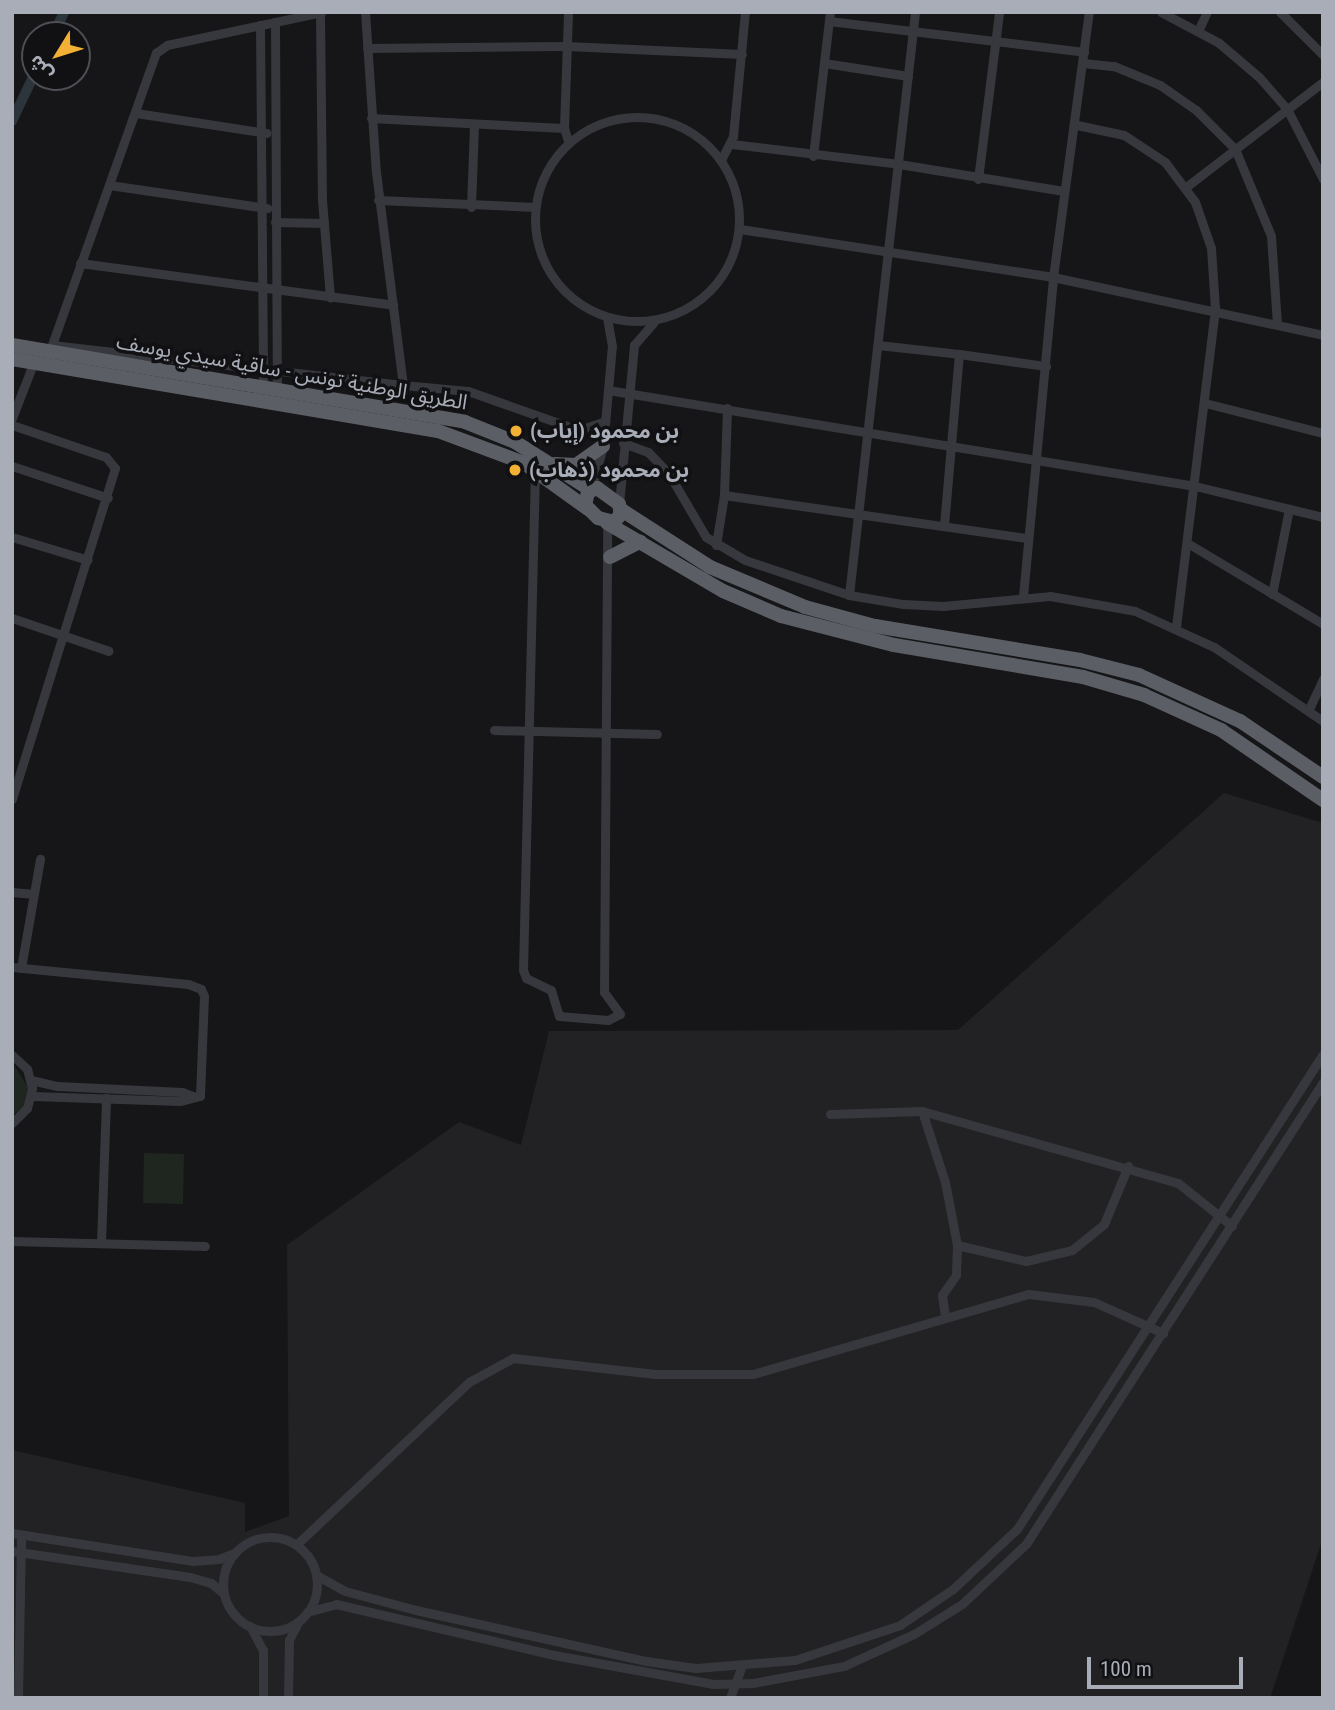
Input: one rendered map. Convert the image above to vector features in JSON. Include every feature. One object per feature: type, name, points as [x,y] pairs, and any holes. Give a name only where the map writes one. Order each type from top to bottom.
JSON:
[{"type":"highway","name":"الطريق الوطنية تونس - ساقية سيدي يوسف","points":[[12,345],[270,386],[465,422],[553,464],[591,490],[601,490],[620,507]]},
{"type":"highway","name":"الطريق الوطنية تونس - ساقية سيدي يوسف","points":[[12,359],[286,409],[417,426],[465,439],[536,469],[607,523]]},
{"type":"highway","points":[[553,464],[576,465],[603,446]]},
{"type":"highway","points":[[588,509],[585,498],[591,490]]},
{"type":"highway","points":[[607,523],[617,520],[620,507],[709,567],[805,607],[875,626],[1080,660],[1139,675],[1240,721],[1323,777]]},
{"type":"highway","points":[[607,523],[723,591],[794,620],[894,645],[1083,677],[1144,695],[1221,730],[1323,800]]},
{"type":"highway","points":[[610,557],[640,541]]},
{"type":"street","points":[[365,12],[379,200],[403,385]]},
{"type":"street","points":[[568,12],[564,128],[568,141]]},
{"type":"street","points":[[721,160],[732,144],[744,12]]},
{"type":"street","points":[[849,595],[915,12]]},
{"type":"street","points":[[978,179],[999,12]]},
{"type":"street","points":[[1023,596],[1039,458],[1053,277],[1064,191],[1077,125],[1089,12]]},
{"type":"street","points":[[1161,12],[1198,31],[1239,60],[1287,109],[1323,179]]},
{"type":"street","points":[[1198,31],[1208,12]]},
{"type":"street","points":[[1280,12],[1323,55]]},
{"type":"street","points":[[330,298],[324,223],[321,13],[161,48],[50,349],[468,391],[579,430],[605,421]]},
{"type":"street","points":[[813,156],[829,17],[913,32],[1084,52]]},
{"type":"street","points":[[270,386],[278,372],[274,208],[275,22]]},
{"type":"street","points":[[260,25],[263,370],[270,386]]},
{"type":"street","points":[[367,48],[567,46],[741,54]]},
{"type":"street","points":[[824,63],[908,76]]},
{"type":"street","points":[[1083,63],[1114,66],[1160,85],[1196,110],[1235,149],[1271,236],[1277,324]]},
{"type":"street","points":[[1186,187],[1323,82]]},
{"type":"street","points":[[136,113],[275,133]]},
{"type":"street","points":[[620,507],[623,443],[634,345],[655,322],[698,302],[715,284],[731,258],[740,229],[740,203],[721,160],[681,125],[645,116],[597,124],[568,141],[548,168],[536,206],[539,246],[549,271],[567,292],[607,319],[655,322]]},
{"type":"street","points":[[371,118],[564,128]]},
{"type":"street","points":[[471,207],[474,124]]},
{"type":"street","points":[[1077,125],[1137,140],[1165,162],[1186,187],[1200,212],[1211,248],[1215,309],[1189,544],[1176,626]]},
{"type":"street","points":[[732,144],[813,156],[899,164],[1064,191]]},
{"type":"street","points":[[109,185],[274,208]]},
{"type":"street","points":[[379,200],[471,207],[536,206]]},
{"type":"street","points":[[275,222],[324,223]]},
{"type":"street","points":[[740,229],[1053,277],[1215,309],[1323,335]]},
{"type":"street","points":[[80,263],[393,305]]},
{"type":"street","points":[[591,490],[603,446],[612,341],[607,319]]},
{"type":"street","points":[[878,345],[1046,366]]},
{"type":"street","points":[[944,525],[959,354]]},
{"type":"street","points":[[12,418],[33,364]]},
{"type":"street","points":[[608,390],[869,429],[1039,458],[1195,486],[1323,517]]},
{"type":"street","points":[[1205,403],[1323,433]]},
{"type":"street","points":[[716,545],[724,495],[727,408]]},
{"type":"street","points":[[12,425],[112,460],[115,472],[12,799]]},
{"type":"street","points":[[623,443],[644,448],[662,466],[694,520],[716,545],[745,560],[849,595],[943,606],[1023,596],[1105,604],[1176,626],[1309,709],[1323,721]]},
{"type":"street","points":[[12,466],[108,498]]},
{"type":"street","points":[[536,469],[527,731],[524,975],[551,990],[559,1016],[608,1020],[620,1014],[604,992],[610,557],[607,523]]},
{"type":"street","points":[[724,495],[1028,538]]},
{"type":"street","points":[[1272,594],[1289,509]]},
{"type":"street","points":[[12,537],[88,560]]},
{"type":"street","points":[[1189,544],[1323,624]]},
{"type":"street","points":[[12,618],[109,651]]},
{"type":"street","points":[[1309,709],[1323,680]]},
{"type":"street","points":[[494,730],[657,734]]},
{"type":"street","points":[[32,1096],[180,1101],[197,1098],[203,1088],[204,1063],[205,1002],[201,989],[17,967],[40,859]]},
{"type":"street","points":[[12,891],[34,894]]},
{"type":"street","points":[[18,1698],[17,1534],[192,1561],[219,1559],[258,1538],[284,1539],[296,1545],[316,1575],[345,1591],[646,1661],[741,1668],[825,1653],[900,1625],[988,1560],[1045,1489],[1323,1054]]},
{"type":"street","points":[[12,1055],[31,1080],[32,1096],[27,1108],[12,1123]]},
{"type":"street","points":[[31,1080],[58,1086],[182,1092],[197,1098]]},
{"type":"street","points":[[307,1612],[335,1604],[674,1679],[734,1684],[809,1674],[879,1652],[926,1627],[987,1584],[1026,1544],[1055,1503],[1323,1082]]},
{"type":"street","points":[[101,1243],[106,1098]]},
{"type":"street","points":[[831,1114],[922,1111],[1128,1166],[1188,1188],[1232,1226]]},
{"type":"street","points":[[922,1111],[945,1182],[957,1245],[956,1275],[942,1295],[945,1316]]},
{"type":"street","points":[[957,1245],[1026,1261],[1072,1250],[1104,1224],[1128,1166]]},
{"type":"street","points":[[12,1241],[205,1246]]},
{"type":"street","points":[[296,1545],[469,1382],[506,1361],[527,1357],[655,1374],[753,1374],[1006,1297],[1041,1293],[1094,1302],[1163,1333]]},
{"type":"street","points":[[16,1552],[204,1579],[224,1594],[238,1618],[250,1626],[274,1630],[298,1622]]},
{"type":"street","points":[[224,1594],[225,1571],[235,1552]]},
{"type":"street","points":[[288,1698],[289,1640],[298,1622],[314,1601],[316,1575]]},
{"type":"street","points":[[250,1626],[263,1650],[263,1698]]},
{"type":"street","points":[[730,1698],[741,1668]]},
{"type":"shaded area","points":[[1224,793],[1323,823],[1323,1538],[1270,1698],[12,1698],[12,1450],[245,1503],[245,1532],[289,1516],[287,1245],[459,1122],[521,1145],[549,1031],[958,1030]]},
{"type":"shaded area","points":[[12,1062],[28,1087],[23,1107],[12,1116]]},
{"type":"shaded area","points":[[144,1153],[184,1154],[183,1204],[143,1203]]},
{"type":"waterway","points":[[60,21],[64,12]]},
{"type":"waterway","points":[[12,121],[26,91]]},
{"type":"place","name":"بن محمود (إياب)","points":[[516,431]]},
{"type":"place","name":"بن محمود (ذهاب)","points":[[515,470]]}]
